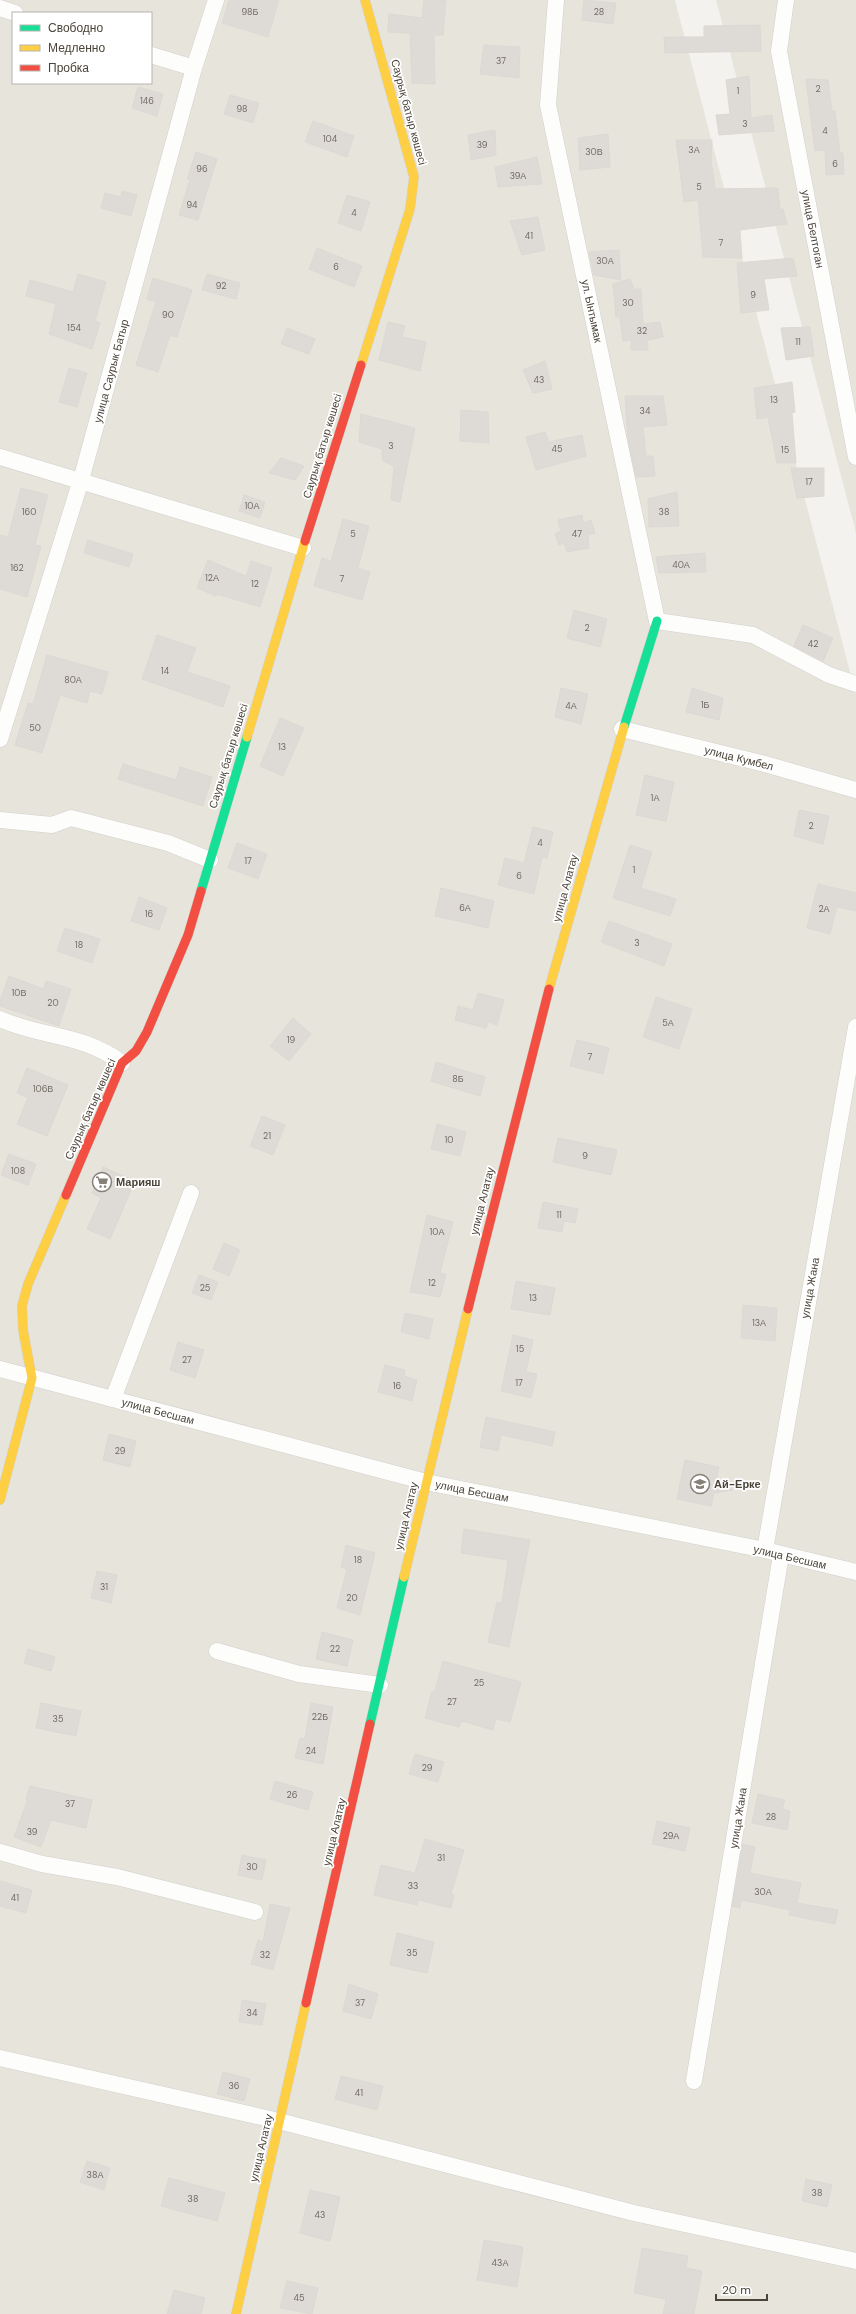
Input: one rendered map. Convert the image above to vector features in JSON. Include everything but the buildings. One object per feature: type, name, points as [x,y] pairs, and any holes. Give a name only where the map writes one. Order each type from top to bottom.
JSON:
[{"type":"street","name":"улица Саурык Батыр","points":[[0,739],[81,480],[194,68],[216,0]]},
{"type":"street","name":"Саурық батыр көшесі","points":[[0,1500],[32,1378],[23,1330],[22,1306],[28,1284],[122,1063],[136,1052],[148,1032],[188,935],[303,548],[410,209],[414,177],[407,146],[365,0]]},
{"type":"street","name":"ул. Ынтымак","points":[[556,0],[548,105],[657,620]]},
{"type":"street","name":"улица Белтоган","points":[[786,0],[780,51],[856,458]]},
{"type":"street","points":[[0,8],[12,12]]},
{"type":"street","points":[[152,55],[194,68]]},
{"type":"street","points":[[0,457],[81,480],[303,548]]},
{"type":"street","points":[[657,620],[753,635],[829,675],[856,684]]},
{"type":"street","name":"улица Алатау","points":[[236,2314],[426,1482],[522,1092],[622,729],[657,620]]},
{"type":"street","name":"улица Кумбел","points":[[622,729],[765,764],[856,790]]},
{"type":"street","points":[[0,820],[52,825],[72,818],[168,843],[210,860]]},
{"type":"street","points":[[0,1019],[90,1044],[109,1053],[122,1063]]},
{"type":"street","name":"улица Жана","points":[[765,1550],[856,1027]]},
{"type":"street","points":[[113,1399],[190,1193]]},
{"type":"street","name":"улица Бесшам","points":[[0,1369],[426,1482],[765,1550],[856,1572]]},
{"type":"street","name":"улица Жана","points":[[694,2081],[782,1555]]},
{"type":"street","points":[[217,1651],[298,1674],[380,1685]]},
{"type":"street","points":[[0,1852],[42,1864],[117,1877],[255,1912]]},
{"type":"street","points":[[0,2058],[280,2121],[634,2213],[856,2261]]},
{"type":"shaded area","points":[[0,0],[675,0],[856,695],[856,2314],[0,2314]]},
{"type":"shaded area","points":[[716,0],[856,0],[856,533],[751,132]]},
{"type":"traffic: fast","points":[[624,727],[657,621]]},
{"type":"traffic: fast","points":[[201,891],[247,737]]},
{"type":"traffic: fast","points":[[370,1724],[404,1577]]},
{"type":"traffic: slow","points":[[361,365],[410,209],[414,177],[365,0]]},
{"type":"traffic: slow","points":[[247,737],[305,541]]},
{"type":"traffic: slow","points":[[549,989],[624,727]]},
{"type":"traffic: slow","points":[[0,1500],[32,1378],[23,1330],[22,1306],[28,1284],[66,1195]]},
{"type":"traffic: slow","points":[[404,1577],[468,1309]]},
{"type":"traffic: slow","points":[[236,2314],[306,2003]]},
{"type":"traffic: jam","points":[[305,541],[361,365]]},
{"type":"traffic: jam","points":[[66,1195],[122,1063],[136,1051],[147,1032],[188,935],[201,891]]},
{"type":"traffic: jam","points":[[468,1309],[549,989]]},
{"type":"traffic: jam","points":[[306,2003],[370,1724]]},
{"type":"place","name":"Марияш","points":[[102,1182]]},
{"type":"place","name":"Ай-Ерке","points":[[700,1484]]}]
